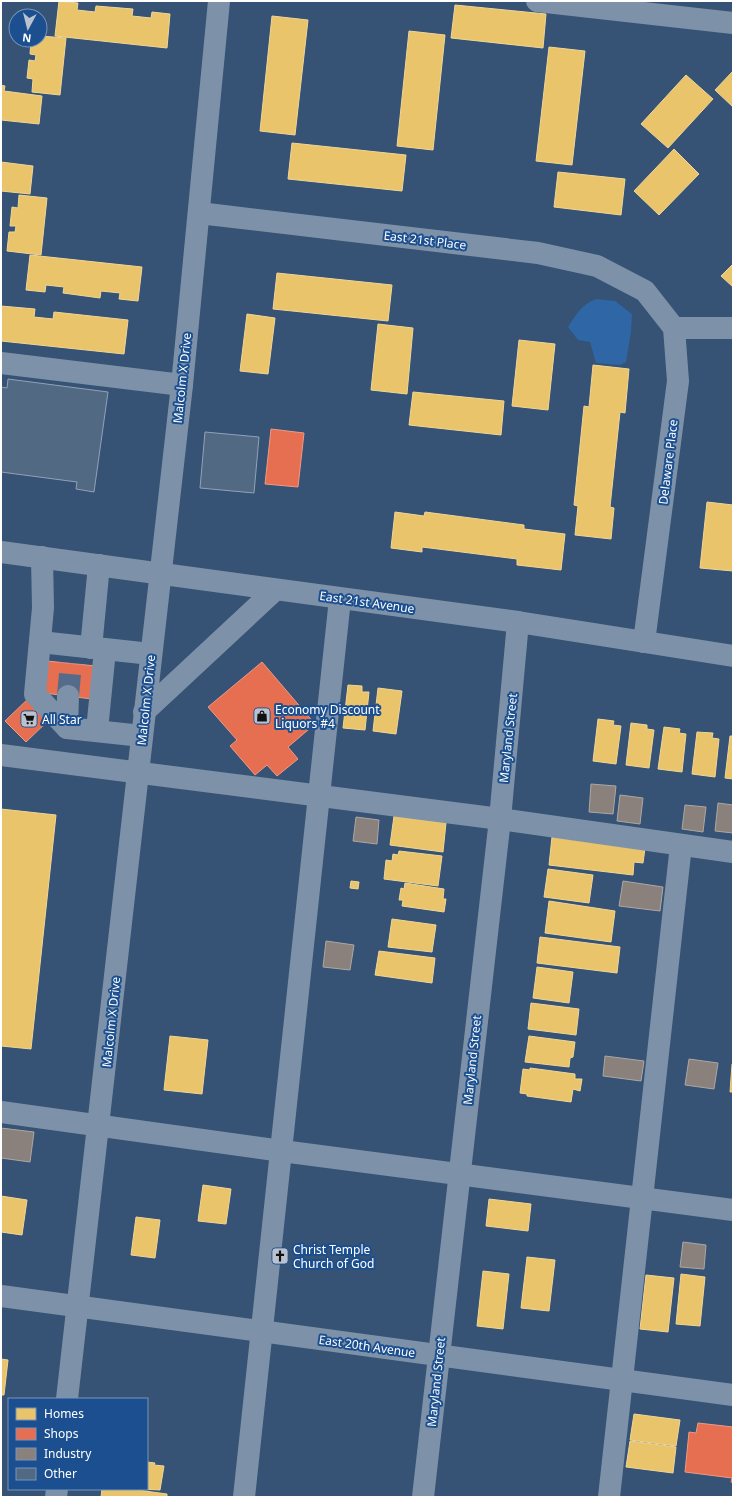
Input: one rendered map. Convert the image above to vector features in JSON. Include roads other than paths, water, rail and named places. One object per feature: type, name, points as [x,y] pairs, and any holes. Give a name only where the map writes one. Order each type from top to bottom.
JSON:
[{"type":"street","name":"Malcolm X Drive","points":[[67,1398],[182,385],[220,1]]},
{"type":"street","points":[[537,1],[733,23]]},
{"type":"street","name":"East 21st Place","points":[[199,213],[538,253],[597,266],[645,291],[674,328]]},
{"type":"street","points":[[674,328],[733,328]]},
{"type":"street","name":"Delaware Place","points":[[644,642],[678,381],[674,328]]},
{"type":"street","points":[[1,363],[182,385]]},
{"type":"street","name":"East 21st Avenue","points":[[1,552],[518,622],[733,656]]},
{"type":"street","points":[[42,558],[43,608],[36,694],[67,728],[142,736]]},
{"type":"street","points":[[97,730],[85,651],[99,565]]},
{"type":"street","points":[[144,712],[275,590]]},
{"type":"street","points":[[244,1497],[340,598]]},
{"type":"street","name":"Maryland Street","points":[[423,1497],[500,819],[518,622]]},
{"type":"street","points":[[40,642],[85,651],[151,654]]},
{"type":"street","points":[[67,728],[68,696]]},
{"type":"street","points":[[1,755],[319,797],[500,819],[733,852]]},
{"type":"street","points":[[609,1497],[681,845]]},
{"type":"street","points":[[1,1112],[282,1151],[460,1173],[733,1210]]},
{"type":"street","name":"East 20th Avenue","points":[[1,1296],[733,1395]]},
{"type":"tunnel","points":[[68,696],[71,663]]},
{"type":"place","name":"Economy Discount Liquors #4","points":[[262,716]]},
{"type":"place","name":"All Star","points":[[29,719]]},
{"type":"place","name":"Christ Temple Church of God","points":[[280,1256]]}]
